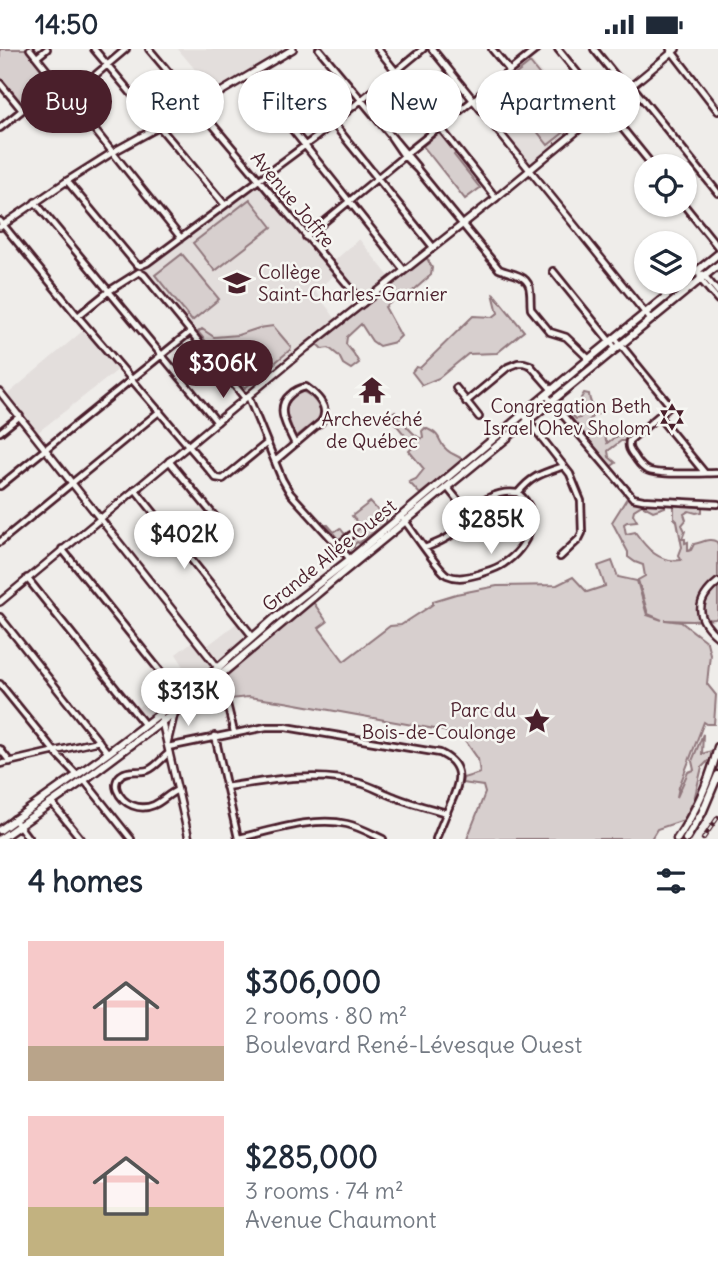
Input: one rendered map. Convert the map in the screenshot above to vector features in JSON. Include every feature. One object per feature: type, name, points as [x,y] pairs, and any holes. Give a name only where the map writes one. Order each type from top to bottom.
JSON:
[{"type":"main road","points":[[259,70],[293,49]]},
{"type":"main road","points":[[432,49],[650,320]]},
{"type":"main road","points":[[640,78],[673,50]]},
{"type":"main road","points":[[1,224],[113,152],[149,133]]},
{"type":"main road","points":[[0,602],[216,422],[575,133]]},
{"type":"main road","name":"Grande Allée Ouest","points":[[0,839],[84,780],[220,676],[403,518],[477,458],[529,421],[619,347],[701,275],[718,254]]},
{"type":"main road","name":"Grande Allée Ouest","points":[[403,518],[447,487],[523,414],[645,314],[718,265]]},
{"type":"main road","points":[[0,392],[219,667],[220,676]]},
{"type":"main road","name":"Grande Allée Ouest","points":[[0,829],[145,725],[352,561]]},
{"type":"main road","points":[[718,582],[706,594],[701,606],[701,618],[718,637]]},
{"type":"main road","points":[[168,748],[175,711]]},
{"type":"main road","points":[[160,713],[189,839]]},
{"type":"main road","points":[[677,839],[697,805],[718,747]]},
{"type":"main road","points":[[686,839],[702,813],[718,775]]},
{"type":"street","points":[[30,49],[47,70]]},
{"type":"street","points":[[37,57],[47,49]]},
{"type":"street","points":[[94,49],[126,86]]},
{"type":"street","points":[[101,70],[127,49]]},
{"type":"street","name":"Avenue Joffre","points":[[149,49],[167,70]]},
{"type":"street","points":[[319,49],[499,269],[523,276],[530,289],[531,309],[550,332],[566,337],[589,359]]},
{"type":"street","points":[[377,49],[393,70]]},
{"type":"street","points":[[397,70],[423,49]]},
{"type":"street","points":[[492,49],[509,70]]},
{"type":"street","points":[[511,70],[537,49]]},
{"type":"street","points":[[558,49],[575,70]]},
{"type":"street","points":[[594,49],[613,70]]},
{"type":"street","points":[[673,50],[718,111]]},
{"type":"street","points":[[0,83],[21,109]]},
{"type":"street","points":[[352,107],[366,96]]},
{"type":"street","points":[[462,109],[476,98]]},
{"type":"street","points":[[640,101],[718,193]]},
{"type":"street","points":[[0,128],[21,111]]},
{"type":"street","points":[[98,133],[181,238]]},
{"type":"street","points":[[165,133],[225,205]]},
{"type":"street","name":"Avenue Joffre","points":[[220,133],[363,303]]},
{"type":"street","points":[[294,133],[404,270]]},
{"type":"street","points":[[78,317],[320,133]]},
{"type":"street","points":[[341,133],[433,247]]},
{"type":"street","points":[[306,237],[432,133]]},
{"type":"street","points":[[445,133],[496,198]]},
{"type":"street","points":[[626,133],[643,154]]},
{"type":"street","points":[[67,181],[190,332],[247,397],[290,493],[352,561]]},
{"type":"street","points":[[35,202],[216,422]]},
{"type":"street","points":[[694,217],[718,247]]},
{"type":"street","points":[[1,224],[216,478],[223,479],[267,443]]},
{"type":"street","points":[[553,271],[668,403],[668,408],[659,417],[629,441],[628,446],[643,467],[647,471],[658,473],[718,473]]},
{"type":"street","points":[[701,275],[718,292]]},
{"type":"street","points":[[701,275],[718,300]]},
{"type":"street","points":[[0,486],[190,332]]},
{"type":"street","points":[[467,402],[508,367],[518,363],[530,365],[553,390]]},
{"type":"street","points":[[275,461],[321,422],[325,415],[324,406],[306,387],[291,394],[282,407],[295,444]]},
{"type":"street","points":[[456,388],[479,417]]},
{"type":"street","points":[[547,395],[634,498],[718,504]]},
{"type":"street","points":[[0,542],[160,411]]},
{"type":"street","points":[[523,414],[570,474],[581,501],[582,534],[560,557]]},
{"type":"street","points":[[0,432],[20,417]]},
{"type":"street","points":[[659,417],[705,473]]},
{"type":"street","points":[[169,461],[216,518],[181,547]]},
{"type":"street","points":[[517,493],[538,475],[564,466]]},
{"type":"street","points":[[447,487],[469,514]]},
{"type":"street","points":[[135,489],[253,637]]},
{"type":"street","points":[[403,518],[425,548],[445,574],[457,578],[492,570],[516,554],[529,535],[532,515],[527,503],[517,493],[489,496],[469,514],[454,533],[425,548]]},
{"type":"street","points":[[341,543],[351,535]]},
{"type":"street","points":[[62,549],[181,697]]},
{"type":"street","points":[[27,578],[145,725]]},
{"type":"street","points":[[0,617],[108,753]]},
{"type":"street","points":[[220,676],[234,732]]},
{"type":"street","points":[[0,684],[77,775]]},
{"type":"street","points":[[178,790],[156,804],[144,807],[131,805],[117,789],[117,780],[131,771],[147,771],[155,766],[168,748],[266,727],[286,727],[440,753],[452,760],[460,781],[436,839]]},
{"type":"street","points":[[215,736],[238,839],[298,825],[336,822],[351,825],[383,839]]},
{"type":"street","points":[[0,764],[99,741]]},
{"type":"street","points":[[0,749],[10,762]]},
{"type":"street","points":[[226,786],[294,779],[342,779],[362,783],[397,798],[447,813]]},
{"type":"street","points":[[84,780],[131,839]]},
{"type":"street","points":[[52,803],[81,839]]},
{"type":"street","points":[[14,819],[29,839]]},
{"type":"shaded area","points":[[0,49],[30,49],[47,70],[21,70],[21,109],[0,83]]},
{"type":"shaded area","points":[[178,49],[284,49],[248,70],[238,70],[238,76],[224,84],[224,70],[196,70]]},
{"type":"shaded area","points":[[528,56],[539,70],[512,70]]},
{"type":"shaded area","points":[[530,63],[536,70],[521,70]]},
{"type":"shaded area","points":[[439,133],[480,188],[465,199],[423,146]]},
{"type":"shaded area","points":[[502,133],[575,133],[529,171]]},
{"type":"shaded area","points":[[538,133],[563,133],[548,145]]},
{"type":"shaded area","name":"Collège Saint-Charles-Garnier","points":[[259,180],[337,273],[315,291],[338,322],[245,398],[139,272],[140,266]]},
{"type":"shaded area","points":[[250,199],[272,227],[215,271],[193,243]]},
{"type":"shaded area","points":[[359,239],[392,280],[363,303],[333,262]]},
{"type":"shaded area","points":[[182,254],[219,299],[192,321],[155,275]]},
{"type":"shaded area","points":[[427,258],[432,268],[431,275],[406,297],[400,295],[385,307],[401,336],[395,342],[379,346],[372,341],[361,324],[347,337],[346,344],[359,363],[351,369],[329,348],[322,349],[317,344]]},
{"type":"shaded area","points":[[493,293],[524,331],[497,353],[468,354],[439,378],[422,385],[412,372],[416,367],[420,368],[473,316],[493,317],[498,313]]},
{"type":"shaded area","points":[[273,326],[291,347],[290,350],[245,388],[198,332],[202,329],[214,337],[238,335]]},
{"type":"shaded area","points":[[85,329],[119,369],[38,432],[8,394]]},
{"type":"shaded area","points":[[301,391],[315,401],[321,417],[297,436],[285,409],[287,401]]},
{"type":"shaded area","points":[[584,393],[589,394],[598,414],[593,415],[588,423],[590,432],[596,430],[599,433],[604,426],[610,428],[605,437],[607,443],[622,434],[628,436],[608,451],[609,457],[616,463],[610,467],[563,407],[571,407],[573,416],[580,418],[585,410],[581,398]]},
{"type":"shaded area","points":[[395,411],[421,439],[425,428],[438,436],[449,452],[463,460],[420,494],[409,482],[416,479],[424,469],[409,451],[413,445],[389,416]]},
{"type":"shaded area","name":"Parc du Bois-de-Coulonge","points":[[629,495],[665,503],[665,507],[653,511],[642,505],[634,510],[637,521],[624,524],[626,534],[635,532],[649,549],[660,557],[681,560],[679,555],[682,547],[674,518],[674,505],[702,507],[702,512],[689,511],[684,514],[686,520],[682,525],[685,531],[682,539],[685,539],[685,543],[688,542],[688,551],[694,544],[708,540],[717,542],[718,545],[718,617],[693,621],[665,620],[681,622],[707,642],[710,654],[707,684],[716,695],[714,724],[704,722],[677,797],[688,772],[694,770],[692,761],[703,734],[702,754],[711,751],[712,756],[710,762],[702,767],[694,800],[684,820],[657,829],[651,839],[467,839],[485,793],[483,786],[462,783],[463,778],[480,773],[478,759],[462,736],[285,702],[248,697],[230,699],[225,676],[313,602],[327,622],[319,628],[344,661],[390,626],[401,625],[433,604],[433,601],[497,586],[557,585],[573,577],[587,592],[605,586],[598,566],[612,561],[618,577],[637,581],[647,615],[662,620],[648,614],[638,580],[645,576],[643,565],[628,557],[612,522]]},
{"type":"shaded area","points":[[370,502],[386,519],[386,523],[347,550],[327,525],[334,532],[340,528],[348,538],[361,527],[352,516]]},
{"type":"shaded area","points":[[237,623],[247,637],[220,659],[217,658],[207,646]]},
{"type":"shaded area","points":[[193,641],[211,667],[179,690],[169,677],[183,665],[176,654]]},
{"type":"shaded area","points":[[166,685],[174,696],[145,721],[136,709]]},
{"type":"railway","points":[[703,839],[718,817]]},
{"type":"place","name":"Collège Saint-Charles-Garnier","points":[[237,283]]},
{"type":"place","name":"Archevéché de Québec","points":[[372,390]]},
{"type":"place","name":"Congregation Beth Israel Ohev Sholom","points":[[672,417]]},
{"type":"place","name":"Parc du Bois-de-Coulonge","points":[[537,721]]}]
